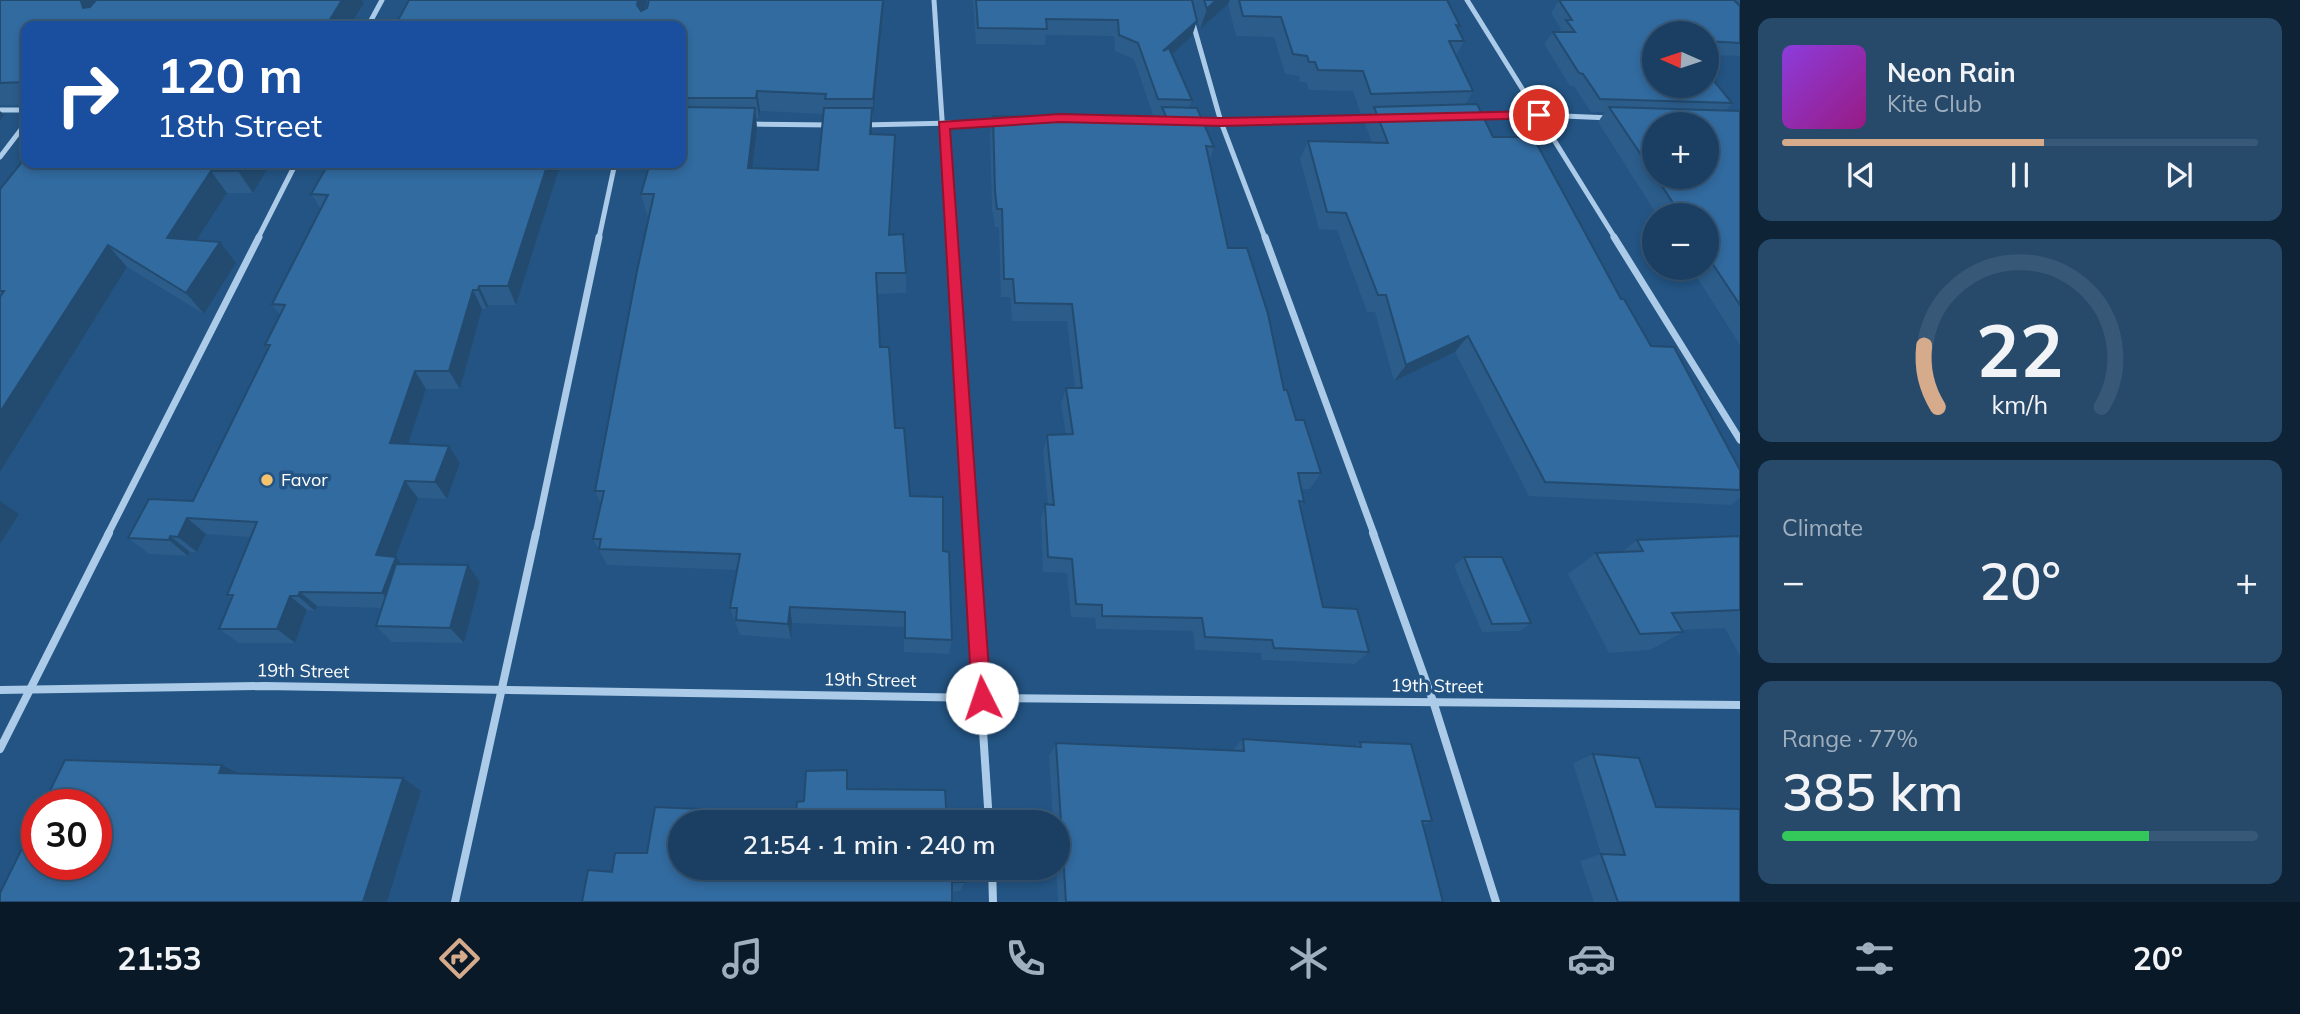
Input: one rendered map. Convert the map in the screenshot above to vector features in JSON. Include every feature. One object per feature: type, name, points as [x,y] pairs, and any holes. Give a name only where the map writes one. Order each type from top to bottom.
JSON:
[{"type":"street","points":[[371,21],[382,0]]},
{"type":"street","points":[[934,0],[988,810]]},
{"type":"street","points":[[1466,0],[1740,440]]},
{"type":"street","points":[[1190,12],[1221,122],[1319,380],[1433,701],[1496,902]]},
{"type":"street","points":[[0,110],[21,110]]},
{"type":"street","points":[[1470,117],[1539,115],[1619,119]]},
{"type":"street","points":[[1194,121],[1387,119]]},
{"type":"street","points":[[852,125],[944,125],[1009,121]]},
{"type":"street","points":[[734,124],[839,125]]},
{"type":"street","points":[[0,157],[21,130]]},
{"type":"street","points":[[0,749],[293,168]]},
{"type":"street","points":[[455,902],[614,168]]},
{"type":"street","name":"19th Street","points":[[0,690],[264,686],[982,698],[1740,705]]},
{"type":"street","points":[[992,880],[993,902]]},
{"type":"building","points":[[0,0],[82,0],[83,8],[90,7],[96,0],[342,0],[329,21],[21,21],[21,82],[0,83]]},
{"type":"building","points":[[409,0],[638,0],[637,5],[641,11],[647,8],[649,0],[883,0],[873,99],[825,99],[826,94],[757,91],[756,98],[686,98],[686,21],[398,21]]},
{"type":"building","points":[[976,0],[1192,0],[1197,21],[1163,51],[1169,48],[1192,100],[1158,99],[1138,43],[1119,35],[1118,20],[1046,19],[1047,29],[978,28]]},
{"type":"building","points":[[1204,0],[1216,0],[1207,9]]},
{"type":"building","points":[[1239,0],[1447,0],[1464,41],[1449,41],[1473,91],[1371,94],[1363,71],[1318,70],[1315,62],[1309,62],[1307,56],[1293,54],[1281,17],[1243,16]]},
{"type":"building","points":[[1559,0],[1734,0],[1740,6],[1740,43],[1719,42],[1719,21],[1642,21],[1642,98],[1719,98],[1719,87],[1732,103],[1600,99],[1583,74],[1579,73],[1553,32],[1575,32],[1566,20],[1572,20]]},
{"type":"building","points":[[1477,104],[1493,137],[1533,137],[1621,299],[1624,299],[1651,346],[1674,347],[1740,470],[1740,490],[1545,482],[1468,336],[1406,365],[1386,295],[1378,295],[1346,213],[1327,212],[1308,141],[1388,143],[1374,107]]},
{"type":"building","points":[[686,107],[755,108],[748,168],[818,170],[824,108],[872,108],[870,134],[895,135],[889,235],[903,234],[906,273],[876,273],[880,347],[889,347],[895,428],[904,428],[910,496],[943,497],[943,551],[949,552],[952,640],[905,638],[905,612],[790,607],[788,624],[736,620],[737,608],[730,608],[740,554],[599,549],[601,539],[593,539],[604,491],[595,491],[654,194],[641,194],[649,168],[686,168]]},
{"type":"building","points":[[1162,107],[1197,108],[1214,147],[1206,146],[1228,248],[1247,248],[1268,314],[1284,390],[1287,390],[1296,420],[1304,420],[1321,473],[1298,473],[1304,502],[1299,501],[1323,607],[1357,609],[1369,652],[1274,648],[1272,640],[1205,637],[1202,618],[1102,616],[1102,605],[1076,604],[1072,559],[1048,557],[1045,504],[1054,505],[1047,435],[1073,434],[1066,388],[1082,388],[1072,304],[1015,303],[1013,279],[1004,279],[1002,209],[997,209],[995,191],[993,116],[1167,119]]},
{"type":"building","points":[[1609,107],[1740,111],[1740,305],[1719,274],[1719,203],[1673,203],[1664,189],[1719,189],[1719,112],[1642,112],[1642,156]]},
{"type":"building","points":[[21,163],[21,168],[240,168],[238,171],[211,171],[167,238],[220,242],[186,293],[108,245],[0,412],[0,297],[4,291],[0,291],[0,189]]},
{"type":"building","points":[[326,168],[546,168],[508,286],[479,286],[478,290],[473,290],[449,371],[415,371],[390,443],[449,446],[435,482],[405,481],[376,555],[396,557],[382,593],[300,592],[298,596],[290,596],[277,629],[219,629],[233,595],[227,595],[257,522],[187,518],[178,537],[170,536],[169,540],[128,538],[149,499],[193,501],[270,345],[265,345],[285,305],[272,304],[328,195],[311,194]]},
{"type":"building","points":[[1740,536],[1740,610],[1672,613],[1683,632],[1640,634],[1596,553],[1643,551],[1637,540]]},
{"type":"building","points":[[1464,557],[1502,557],[1531,623],[1492,624]]},
{"type":"building","points":[[396,564],[468,565],[450,628],[376,626]]},
{"type":"building","points":[[1243,739],[1361,747],[1360,742],[1411,744],[1432,821],[1422,821],[1443,902],[1066,902],[1065,880],[1070,880],[1070,810],[1060,810],[1056,743],[1244,751]]},
{"type":"building","points":[[1593,754],[1639,758],[1656,807],[1740,809],[1740,902],[1618,902],[1601,854],[1625,855]]},
{"type":"building","points":[[65,760],[222,765],[219,773],[403,778],[363,902],[0,902],[0,893],[21,850],[21,880],[112,880],[112,789],[51,789]]},
{"type":"building","points":[[847,770],[847,789],[945,790],[946,810],[796,810],[797,802],[804,801],[806,771]]},
{"type":"building","points":[[655,807],[726,810],[668,810],[668,880],[965,882],[952,882],[952,902],[582,902],[588,870],[612,872],[615,853],[647,853]]},
{"type":"place","name":"Favor","points":[[267,480]]},
{"type":"route","points":[[982,698],[944,125],[1060,118],[1221,122],[1539,115]]}]
